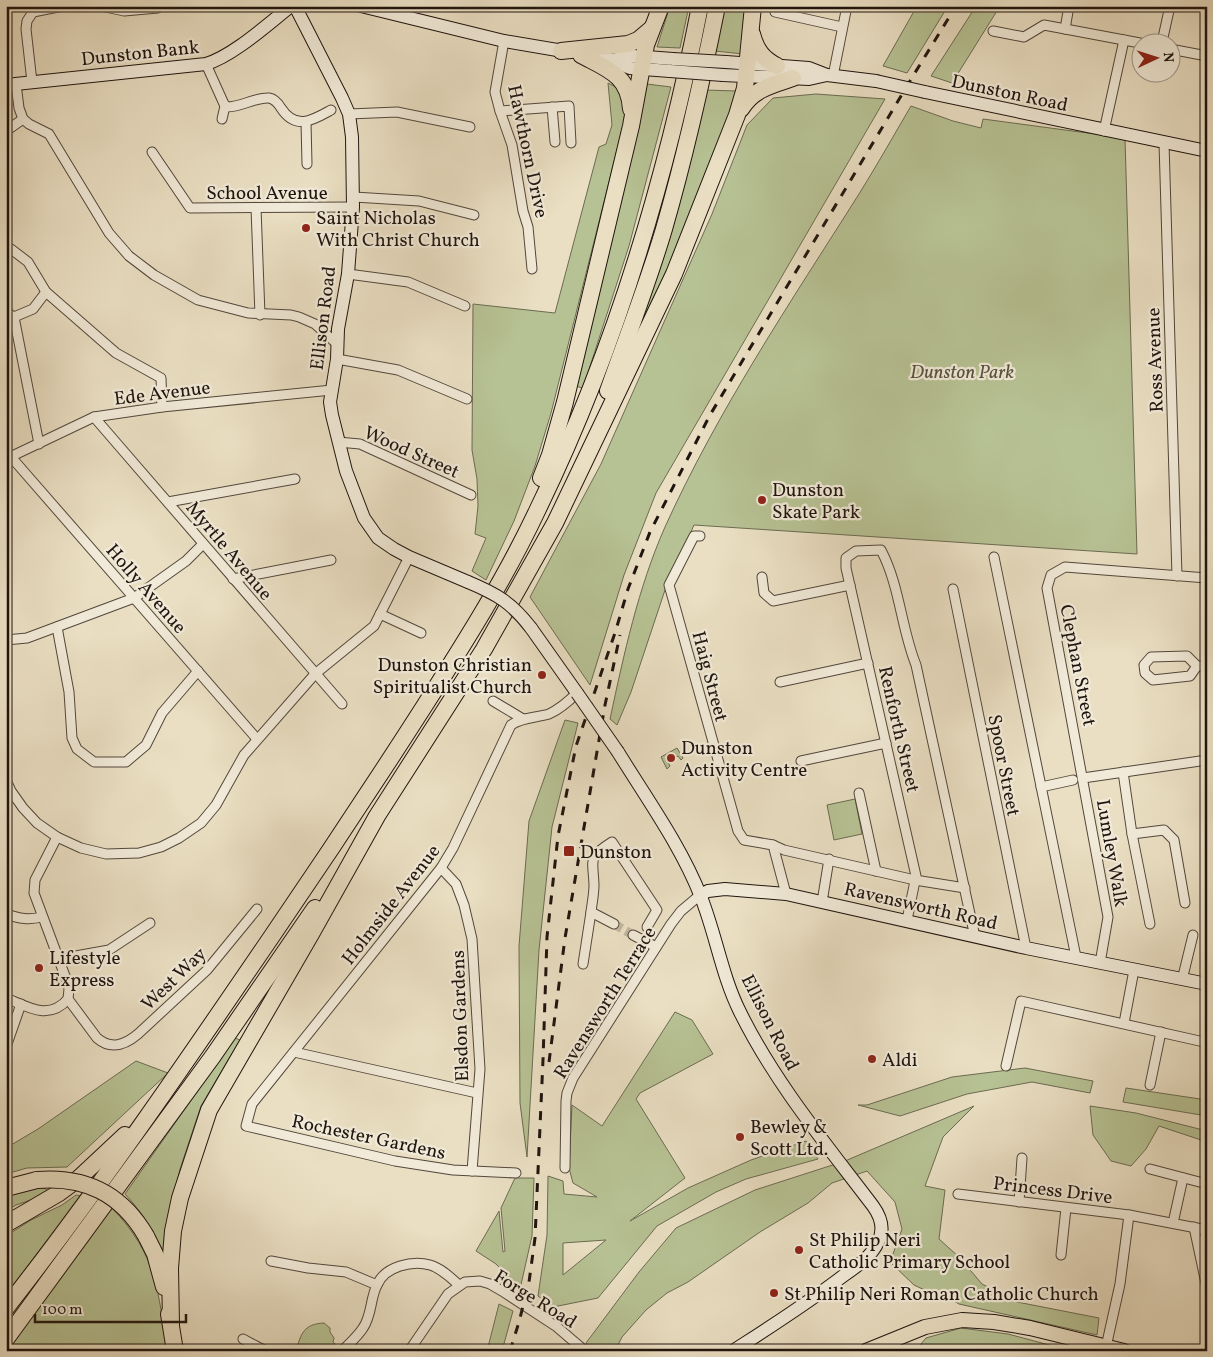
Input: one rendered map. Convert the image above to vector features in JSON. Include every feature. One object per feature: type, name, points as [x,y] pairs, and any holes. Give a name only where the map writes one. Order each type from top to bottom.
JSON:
[{"type":"highway","points":[[501,580],[550,455],[563,410],[631,126],[642,63],[661,6]]},
{"type":"highway","points":[[6,1308],[155,1106],[368,796],[469,637],[501,580],[538,510],[585,404],[627,291],[667,154],[700,6]]},
{"type":"highway","points":[[555,523],[604,402],[642,296],[663,230],[684,157],[717,6]]},
{"type":"highway","points":[[6,1339],[213,1056],[372,826],[484,649],[555,523],[674,274],[737,115],[743,96],[747,70],[753,6]]},
{"type":"highway","points":[[561,51],[628,44],[642,38],[653,26]]},
{"type":"highway","points":[[751,27],[754,42],[759,52],[777,66]]},
{"type":"highway","points":[[581,55],[615,75],[625,84],[630,101],[631,126]]},
{"type":"highway","points":[[737,115],[747,99],[756,92],[793,78]]},
{"type":"highway","points":[[171,1324],[170,1268],[173,1231],[180,1198],[209,1110],[372,826]]},
{"type":"highway","points":[[6,1224],[59,1193],[78,1179],[155,1106]]},
{"type":"highway","points":[[6,1188],[37,1180],[73,1181],[94,1187],[107,1194],[129,1212],[146,1236],[155,1254],[171,1324],[174,1351]]},
{"type":"main road","points":[[866,1351],[925,1327],[962,1320],[994,1322],[1030,1328],[1124,1351]]},
{"type":"street","points":[[32,82],[26,21],[33,12],[63,6]]},
{"type":"street","points":[[101,6],[124,11],[158,8]]},
{"type":"street","name":"Dunston Bank","points":[[11,85],[214,62],[236,48],[291,6]]},
{"type":"street","name":"Ellison Road","points":[[295,6],[349,114],[352,137],[353,202],[348,274],[330,402],[346,471],[364,518],[378,538],[394,550],[486,589],[507,601],[531,628],[618,752],[665,827],[700,895],[728,984],[749,1029],[783,1087],[880,1217],[882,1226],[880,1238],[875,1248],[854,1268],[733,1351]]},
{"type":"street","points":[[361,6],[504,41],[581,55],[612,60],[633,56],[642,63],[747,70]]},
{"type":"street","points":[[830,75],[846,6]]},
{"type":"street","points":[[1065,29],[1069,6]]},
{"type":"street","points":[[1164,32],[1170,6]]},
{"type":"street","points":[[775,12],[842,27]]},
{"type":"street","points":[[993,31],[1024,37],[1044,25],[1130,42]]},
{"type":"street","points":[[1104,131],[1124,40]]},
{"type":"street","name":"Hawthorn Drive","points":[[504,41],[495,92],[512,144],[523,211],[528,227],[532,269]]},
{"type":"street","points":[[1180,51],[1207,56]]},
{"type":"street","points":[[206,64],[226,106],[222,119]]},
{"type":"street","name":"Dunston Road","points":[[747,70],[777,66],[809,68],[830,75],[876,81],[1104,131],[1207,151]]},
{"type":"street","name":"Dunston Road","points":[[747,70],[809,79],[830,75]]},
{"type":"street","points":[[11,85],[23,119],[49,134],[109,233],[128,256],[154,275],[198,300],[260,315],[291,315],[307,320],[315,324],[337,344]]},
{"type":"street","points":[[226,106],[230,107],[268,98],[274,99],[286,115],[293,120],[306,122],[332,110]]},
{"type":"street","points":[[500,111],[569,106],[572,144]]},
{"type":"street","points":[[552,107],[555,142]]},
{"type":"street","points":[[349,114],[397,112],[470,128]]},
{"type":"street","points":[[6,131],[23,119]]},
{"type":"street","points":[[306,122],[307,164]]},
{"type":"street","name":"Ross Avenue","points":[[1164,143],[1177,576]]},
{"type":"street","name":"School Avenue","points":[[152,152],[190,208],[256,208],[353,202],[419,201],[474,216]]},
{"type":"street","points":[[256,208],[260,315]]},
{"type":"street","points":[[6,250],[11,249],[28,262],[46,292],[116,353],[161,378],[162,407]]},
{"type":"street","points":[[348,274],[408,282],[465,306]]},
{"type":"street","points":[[38,444],[10,315],[33,308],[46,292]]},
{"type":"street","points":[[337,359],[398,370],[467,399]]},
{"type":"street","name":"Ede Avenue","points":[[9,458],[94,417],[162,407],[332,390]]},
{"type":"street","name":"Myrtle Avenue","points":[[94,417],[342,704]]},
{"type":"street","name":"Wood Street","points":[[338,442],[360,444],[471,495]]},
{"type":"street","name":"Holly Avenue","points":[[9,458],[257,740]]},
{"type":"street","points":[[168,502],[295,479]]},
{"type":"street","name":"Haig Street","points":[[700,536],[694,536],[669,585],[738,831],[744,840],[773,845],[784,850],[829,862],[965,888]]},
{"type":"street","points":[[6,640],[27,638],[134,598],[186,561],[203,544]]},
{"type":"street","name":"Renforth Street","points":[[907,920],[916,876],[850,585],[846,558],[856,551],[881,550],[890,568],[907,644],[916,665],[965,888]]},
{"type":"street","points":[[6,780],[23,808],[37,823],[57,837],[81,848],[106,854],[139,853],[161,847],[179,838],[201,823],[216,805],[244,755],[315,674],[374,626],[409,557]]},
{"type":"street","points":[[994,557],[1076,958]]},
{"type":"street","points":[[233,578],[331,560]]},
{"type":"street","name":"Clephan Street","points":[[1084,778],[1048,588],[1051,575],[1065,567],[1177,576]]},
{"type":"street","points":[[1177,576],[1207,578]]},
{"type":"street","points":[[762,577],[764,593],[773,601],[850,585]]},
{"type":"street","name":"Spoor Street","points":[[953,589],[1026,948]]},
{"type":"street","points":[[380,614],[421,633]]},
{"type":"street","points":[[57,627],[69,692],[72,738],[77,749],[94,762],[126,762],[146,745],[162,713],[198,671]]},
{"type":"street","points":[[1197,666],[1190,676],[1153,680],[1145,673],[1144,665],[1151,657],[1187,656],[1197,666],[1207,666]]},
{"type":"street","points":[[780,682],[868,662]]},
{"type":"street","points":[[493,701],[523,719],[549,714],[560,709],[578,693]]},
{"type":"street","name":"Holmside Avenue","points":[[246,1126],[252,1104],[441,868],[454,848],[511,725],[523,719]]},
{"type":"street","points":[[801,760],[886,743]]},
{"type":"street","points":[[1084,778],[1207,760]]},
{"type":"street","points":[[1123,772],[1132,834],[1150,924]]},
{"type":"street","name":"Lumley Walk","points":[[1084,778],[1108,917],[1100,962]]},
{"type":"street","points":[[1041,787],[1073,780]]},
{"type":"street","points":[[859,793],[876,871]]},
{"type":"street","points":[[1132,834],[1164,830],[1174,840],[1184,903]]},
{"type":"street","points":[[6,998],[45,1011],[58,1008],[68,999],[68,984],[34,893],[35,880],[57,837]]},
{"type":"street","points":[[583,964],[594,885],[592,860],[598,851],[612,842],[657,910],[647,927]]},
{"type":"street","points":[[773,845],[786,894]]},
{"type":"street","points":[[822,902],[829,862]]},
{"type":"street","name":"Elsdon Gardens","points":[[441,868],[456,884],[464,905],[472,940],[480,1069],[472,1171]]},
{"type":"street","points":[[965,888],[975,937]]},
{"type":"street","name":"Ravensworth Road","points":[[700,895],[708,891],[725,889],[786,894],[1026,948],[1207,984]]},
{"type":"street","name":"Ravensworth Terrace","points":[[565,1168],[566,1101],[570,1086],[656,947],[681,911],[700,895]]},
{"type":"street","name":"West Way","points":[[68,999],[97,1038],[103,1043],[114,1045],[126,1043],[207,970],[257,909]]},
{"type":"street","points":[[591,912],[614,924]]},
{"type":"street","points":[[6,914],[18,919],[28,920],[42,917]]},
{"type":"street","points":[[59,959],[109,950],[150,923]]},
{"type":"street","points":[[633,935],[656,947]]},
{"type":"street","points":[[1182,980],[1193,935]]},
{"type":"street","points":[[1124,1023],[1134,970]]},
{"type":"street","points":[[1006,1066],[1021,1001],[1204,1042]]},
{"type":"street","points":[[6,1047],[21,1004]]},
{"type":"street","points":[[1150,1085],[1161,1032]]},
{"type":"street","points":[[294,1052],[477,1093]]},
{"type":"street","name":"Rochester Gardens","points":[[246,1126],[395,1161],[453,1170],[516,1172]]},
{"type":"street","points":[[1019,1202],[1022,1158]]},
{"type":"street","points":[[1150,1169],[1207,1184]]},
{"type":"street","points":[[1173,1222],[1182,1178]]},
{"type":"street","name":"Princess Drive","points":[[958,1194],[1129,1215],[1120,1284],[1106,1347]]},
{"type":"street","points":[[1061,1255],[1066,1208]]},
{"type":"street","points":[[1129,1215],[1207,1230]]},
{"type":"street","points":[[1194,1227],[1207,1288]]},
{"type":"street","points":[[271,1261],[308,1268],[346,1272],[377,1285]]},
{"type":"street","points":[[342,1351],[363,1328],[371,1311],[377,1285],[382,1277],[392,1269],[403,1265],[431,1265],[459,1285],[448,1294],[409,1351]]},
{"type":"street","name":"Forge Road","points":[[459,1285],[465,1282],[490,1284],[557,1327],[585,1351]]},
{"type":"street","points":[[244,1340],[253,1348],[266,1351]]},
{"type":"green space","points":[[670,6],[689,6],[680,48],[657,47]]},
{"type":"green space","points":[[724,6],[748,6],[743,54],[715,51]]},
{"type":"green space","points":[[917,6],[948,6],[907,73],[883,66]]},
{"type":"green space","points":[[976,6],[1000,6],[952,83],[931,76]]},
{"type":"green space","points":[[608,83],[620,89],[626,114],[551,413],[535,466],[514,521],[486,580],[472,571],[486,538],[475,534],[478,506],[477,479],[472,450],[473,304],[555,313],[599,147],[606,144],[612,125]]},
{"type":"green space","points":[[647,84],[671,87],[629,246],[583,388],[575,386]]},
{"type":"green space","points":[[705,90],[736,91],[724,132],[641,335],[634,334]]},
{"type":"green space","points":[[816,94],[885,99],[656,493],[624,575],[590,685],[530,597],[601,464],[712,214],[747,125],[773,98]]},
{"type":"green space","name":"Dunston Park","points":[[911,106],[953,121],[981,128],[983,119],[1125,138],[1137,554],[694,525],[665,590],[631,692],[617,725],[610,719],[626,646],[639,597],[665,527],[731,399],[781,316],[866,183]]},
{"type":"green space","points":[[565,720],[578,723],[552,827],[539,950],[527,1157],[520,1103],[519,946],[529,821]]},
{"type":"green space","points":[[677,748],[683,758],[681,760],[678,756],[668,762],[670,766],[667,769],[661,757]]},
{"type":"green space","points":[[855,799],[862,834],[834,840],[827,805]]},
{"type":"green space","points":[[675,1012],[692,1020],[713,1054],[640,1093],[636,1099],[685,1178],[630,1221],[688,1188],[751,1160],[806,1141],[818,1159],[746,1179],[716,1192],[657,1226],[598,1298],[553,1307],[538,1296],[547,1235],[548,1176],[563,1181],[564,1194],[597,1197],[573,1183],[569,1168],[572,1105],[602,1126]],"holes":[[[606,1240],[563,1275],[563,1243]]]},
{"type":"green space","points":[[235,1038],[240,1040],[201,1106],[180,1169],[170,1210],[163,1257],[147,1223],[125,1194]]},
{"type":"green space","points":[[136,1061],[168,1073],[67,1167],[27,1168],[6,1174],[6,1148],[38,1129]]},
{"type":"green space","points":[[1025,1068],[1093,1081],[1090,1093],[1032,1082],[967,1094],[900,1116],[858,1105],[867,1105],[952,1077]]},
{"type":"green space","points":[[1126,1088],[1207,1100],[1207,1116],[1123,1102]]},
{"type":"green space","points":[[974,1106],[943,1137],[925,1186],[945,1190],[939,1239],[959,1257],[982,1284],[1017,1302],[1099,1318],[1097,1335],[959,1304],[939,1292],[929,1292],[914,1285],[890,1262],[902,1229],[895,1202],[867,1171],[832,1183],[808,1203],[760,1232],[688,1282],[667,1293],[646,1310],[622,1337],[615,1351],[596,1351],[586,1343],[639,1272],[676,1228],[755,1190],[845,1161]]},
{"type":"green space","points":[[1090,1106],[1136,1113],[1207,1131],[1207,1142],[1159,1126],[1146,1149],[1131,1166],[1111,1161],[1093,1135]]},
{"type":"green space","points":[[515,1178],[534,1178],[532,1236],[520,1289],[496,1264],[476,1251],[499,1211],[503,1252],[505,1251],[501,1208]]},
{"type":"green space","points":[[27,1188],[44,1188],[51,1193],[16,1205],[6,1211],[6,1195]]},
{"type":"green space","points":[[76,1195],[82,1196],[6,1294],[6,1236],[31,1220],[62,1205]]},
{"type":"green space","points":[[112,1208],[127,1225],[147,1258],[158,1291],[167,1351],[7,1351]]},
{"type":"green space","points":[[499,1304],[513,1311],[502,1351],[487,1351]]},
{"type":"green space","points":[[324,1323],[330,1328],[335,1344],[328,1351],[296,1351],[304,1331],[312,1325]]},
{"type":"green space","points":[[961,1328],[1008,1334],[1072,1351],[1014,1351],[1008,1349],[964,1347],[950,1351],[915,1351],[926,1338]]},
{"type":"tunnel","points":[[614,924],[633,935]]},
{"type":"railway","points":[[510,1351],[529,1282],[535,1238],[547,937],[558,836],[576,746],[628,589],[650,532],[710,415],[956,6]]},
{"type":"railway","points":[[549,1062],[565,938],[605,705],[620,635]]},
{"type":"place","name":"Saint Nicholas With Christ Church","points":[[306,228]]},
{"type":"place","name":"Dunston Skate Park","points":[[762,500]]},
{"type":"place","name":"Dunston Christian Spiritualist Church","points":[[542,675]]},
{"type":"place","name":"Dunston Activity Centre","points":[[671,758]]},
{"type":"place","name":"Dunston","points":[[569,851]]},
{"type":"place","name":"Lifestyle Express","points":[[39,968]]},
{"type":"place","name":"Aldi","points":[[872,1059]]},
{"type":"place","name":"Bewley & Scott Ltd.","points":[[740,1137]]},
{"type":"place","name":"St Philip Neri Catholic Primary School","points":[[799,1250]]},
{"type":"place","name":"St Philip Neri Roman Catholic Church","points":[[774,1293]]}]
